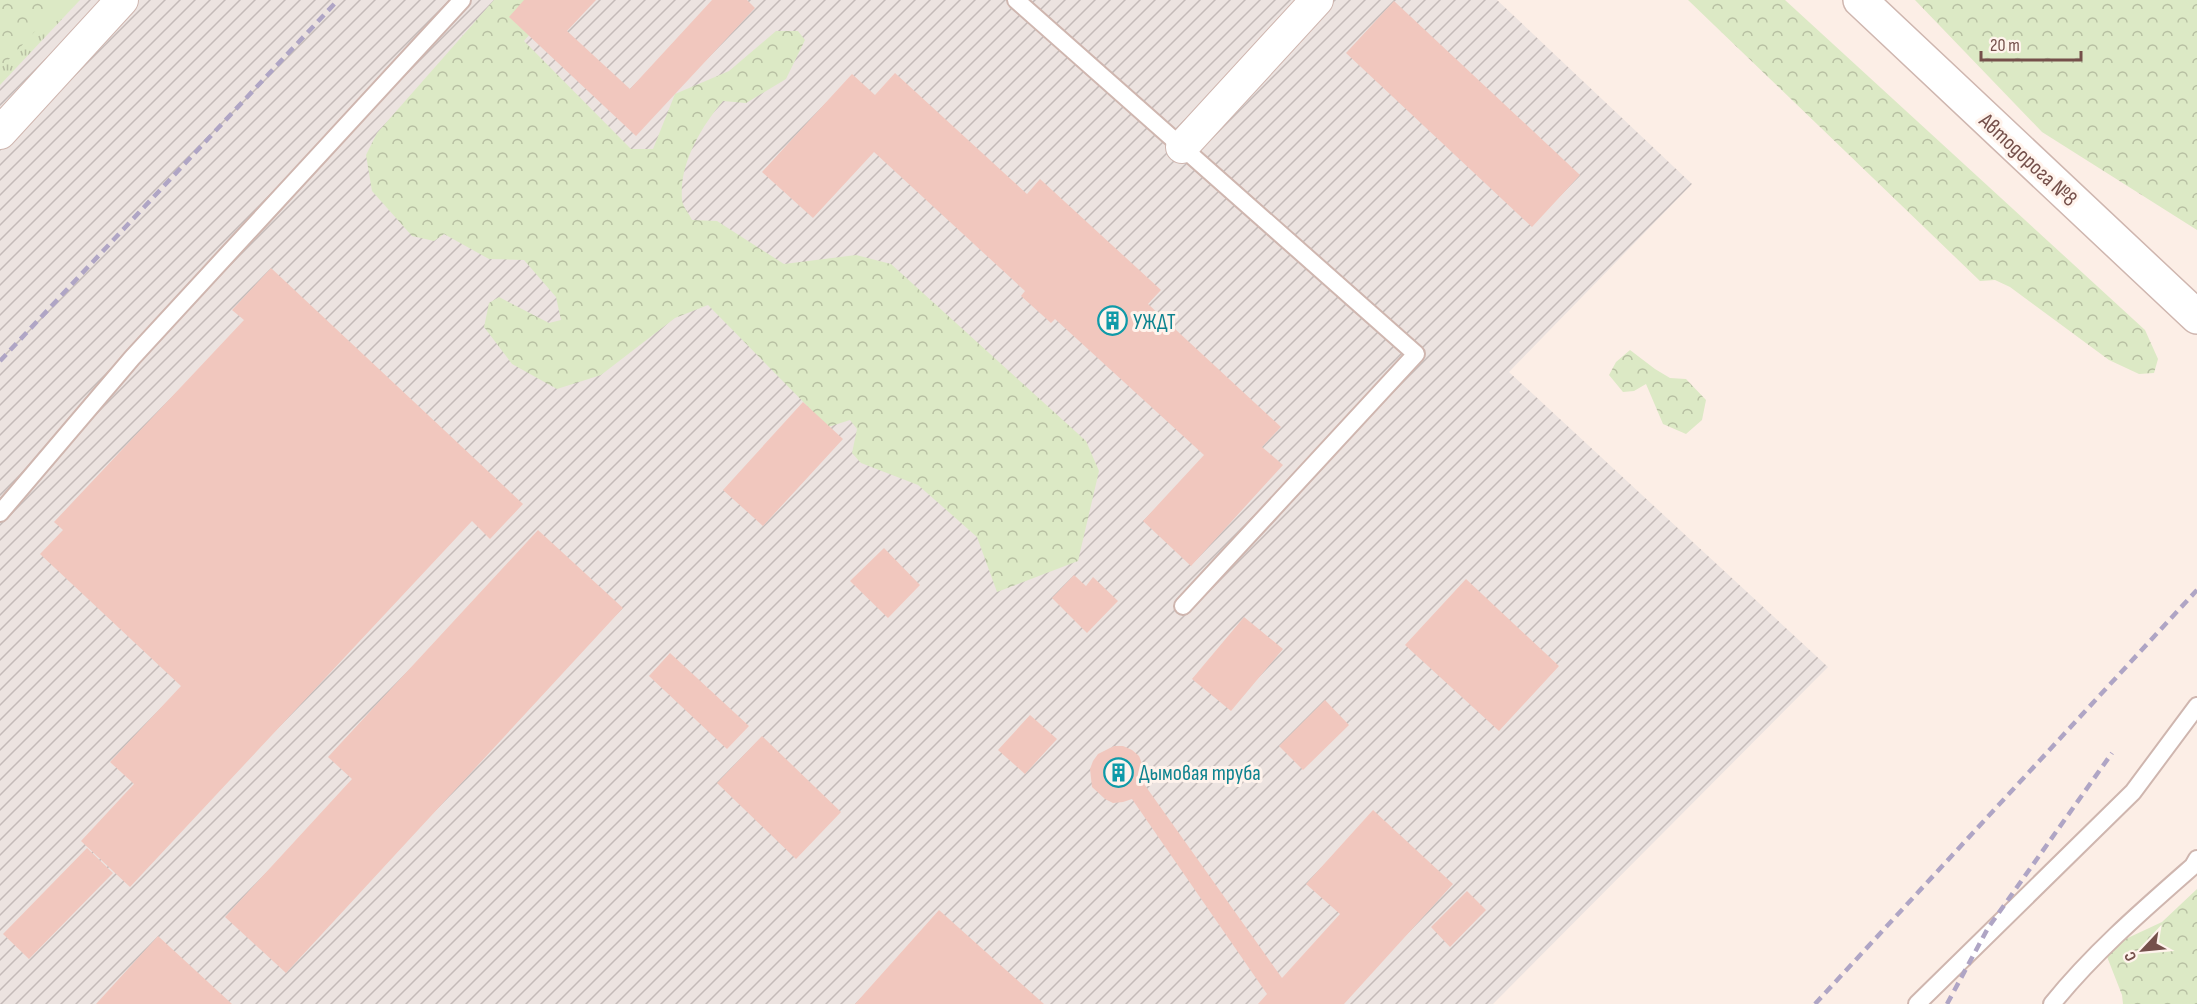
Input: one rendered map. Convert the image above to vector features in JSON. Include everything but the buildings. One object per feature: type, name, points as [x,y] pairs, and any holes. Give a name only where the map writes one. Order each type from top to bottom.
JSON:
[{"type":"street","points":[[0,133],[122,0]]},
{"type":"street","points":[[1182,147],[1317,0]]},
{"type":"street","name":"Автодорога №8","points":[[1860,0],[2197,317]]},
{"type":"lane","points":[[0,513],[132,358],[462,0]]},
{"type":"lane","points":[[1016,0],[1416,354],[1184,606]]},
{"type":"lane","points":[[1917,1004],[2133,792],[2197,706]]},
{"type":"lane","points":[[2052,1004],[2072,980],[2141,912],[2193,866],[2197,859]]},
{"type":"shaded area","points":[[0,0],[1497,0],[1692,184],[1509,372],[1828,667],[1493,1004],[0,1004]]},
{"type":"green space","points":[[0,0],[80,0],[0,85]]},
{"type":"green space","points":[[0,0],[64,0],[0,69]]},
{"type":"green space","points":[[494,0],[559,0],[524,41],[631,149],[653,149],[675,94],[729,71],[776,31],[798,31],[805,40],[786,79],[746,103],[723,101],[707,122],[693,147],[684,173],[682,202],[684,207],[692,220],[717,221],[784,264],[856,255],[891,264],[1086,441],[1099,471],[1078,561],[997,592],[977,537],[918,485],[861,463],[852,453],[857,429],[850,420],[828,427],[708,305],[675,318],[601,375],[557,389],[512,364],[484,327],[489,303],[499,297],[549,323],[561,320],[556,297],[524,260],[489,259],[444,234],[434,241],[412,236],[372,191],[366,155],[377,133]]},
{"type":"green space","points":[[1688,0],[1785,0],[2145,330],[2158,359],[2154,373],[2139,374],[2109,360],[2010,287],[1995,280],[1980,281]]},
{"type":"green space","points":[[1915,0],[2197,0],[2197,230],[2042,132]]},
{"type":"green space","points":[[1630,350],[1670,378],[1686,379],[1706,400],[1702,420],[1686,434],[1663,424],[1646,384],[1634,391],[1623,392],[1609,375],[1616,362]]},
{"type":"green space","points":[[2197,889],[2197,1004],[2123,1004],[2122,995],[2104,949],[2162,922]]},
{"type":"railway","points":[[0,361],[338,0]]},
{"type":"railway","points":[[1815,1004],[2197,590]]},
{"type":"railway","points":[[1947,1004],[1988,928],[2112,753]]},
{"type":"place","name":"УЖДТ","points":[[1112,321]]},
{"type":"place","name":"Дымовая труба","points":[[1118,772]]}]
